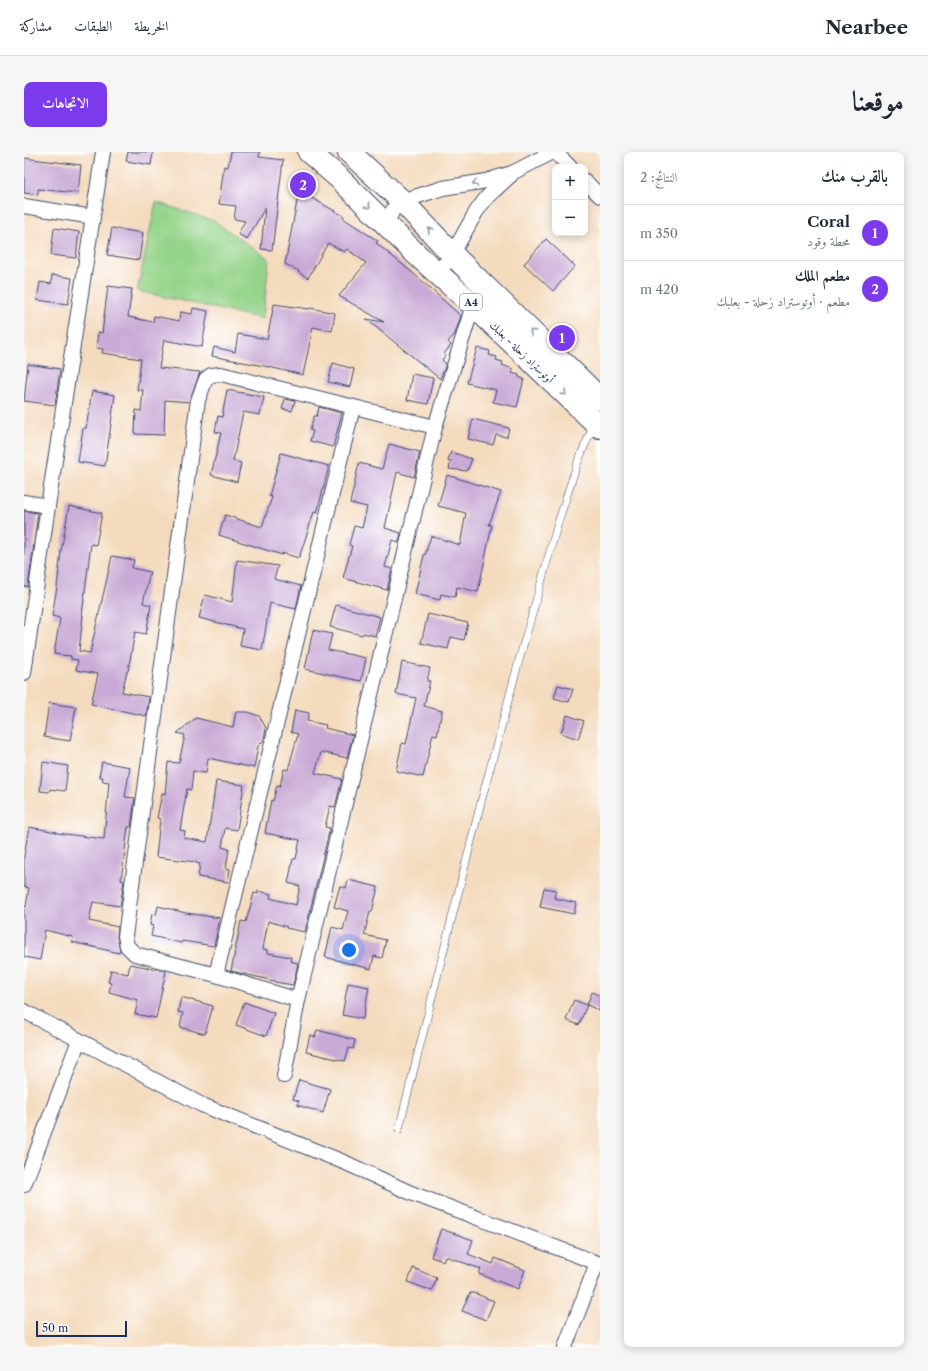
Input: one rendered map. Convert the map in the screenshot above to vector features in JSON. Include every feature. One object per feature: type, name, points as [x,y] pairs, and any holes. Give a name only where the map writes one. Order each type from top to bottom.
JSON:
[{"type":"highway","name":"أوتوستراد زحلة - بعلبك","points":[[309,152],[340,179],[597,424]]},
{"type":"highway","name":"أوتوستراد زحلة - بعلبك","points":[[349,152],[402,201],[452,254],[600,398]]},
{"type":"street","points":[[24,673],[48,506],[103,152]]},
{"type":"street","points":[[386,224],[394,208],[402,201],[443,188],[486,181],[512,173],[554,152],[567,164]]},
{"type":"street","points":[[434,270],[445,265],[467,226],[487,197],[512,173]]},
{"type":"street","points":[[588,184],[600,196]]},
{"type":"street","points":[[24,206],[93,217]]},
{"type":"street","points":[[284,1076],[298,1000],[435,427],[473,305]]},
{"type":"street","points":[[298,1000],[216,975],[135,954],[127,946],[125,936],[198,400],[206,379],[211,375],[222,374],[435,427]]},
{"type":"street","points":[[216,975],[353,407]]},
{"type":"street","points":[[24,502],[48,506]]},
{"type":"street","points":[[24,1011],[202,1105],[346,1163],[411,1193],[599,1264],[565,1347]]},
{"type":"street","points":[[24,1185],[79,1040]]},
{"type":"lane","points":[[399,1129],[480,802],[521,653],[558,523],[577,464],[597,424]]},
{"type":"green space","points":[[156,202],[214,221],[269,259],[263,319],[137,291]]},
{"type":"building","points":[[128,152],[153,152],[151,165],[126,161]]},
{"type":"building","points":[[231,152],[260,152],[259,157],[283,160],[272,250],[261,249],[265,208],[247,239],[238,234],[245,221],[234,219],[236,206],[219,204],[224,166],[228,167]]},
{"type":"building","points":[[24,158],[81,165],[78,193],[38,189],[38,195],[24,193]]},
{"type":"building","points":[[299,191],[344,216],[343,218],[378,241],[376,243],[414,274],[461,316],[455,334],[448,342],[451,345],[444,354],[445,356],[442,360],[446,364],[440,379],[366,319],[384,322],[339,296],[366,263],[347,249],[344,252],[328,243],[308,278],[298,272],[299,271],[285,264]]},
{"type":"building","points":[[54,228],[79,232],[76,258],[51,255]]},
{"type":"building","points":[[112,228],[143,233],[139,260],[107,255]]},
{"type":"building","points":[[546,239],[575,266],[553,291],[524,264]]},
{"type":"building","points":[[52,275],[72,278],[68,304],[37,300],[40,282],[51,284]]},
{"type":"building","points":[[108,286],[132,289],[128,317],[153,322],[154,316],[179,321],[180,312],[192,314],[193,308],[208,311],[202,347],[164,340],[159,368],[200,372],[189,402],[165,400],[164,435],[135,434],[136,410],[141,411],[143,390],[137,390],[141,359],[102,353],[103,349],[96,348],[98,332],[102,333]]},
{"type":"building","points":[[274,304],[310,308],[335,313],[332,331],[313,327],[303,375],[212,356],[214,347],[235,352],[238,334],[267,339]]},
{"type":"building","points":[[477,348],[490,351],[489,355],[497,357],[496,360],[503,362],[502,365],[513,369],[512,373],[519,375],[519,377],[524,379],[517,407],[493,402],[496,390],[467,383]]},
{"type":"building","points":[[333,363],[354,369],[350,387],[328,382]]},
{"type":"building","points":[[28,364],[60,369],[55,405],[24,401]]},
{"type":"building","points":[[412,374],[433,378],[428,404],[407,400]]},
{"type":"building","points":[[227,390],[264,397],[260,415],[243,412],[233,461],[241,463],[237,482],[211,475],[221,433],[215,432],[218,416],[222,417]]},
{"type":"building","points":[[92,391],[115,395],[105,466],[78,462],[83,428],[86,428]]},
{"type":"building","points":[[285,399],[295,401],[292,411],[282,409]]},
{"type":"building","points":[[319,407],[342,413],[333,447],[310,441],[313,431],[310,430],[314,416],[317,416]]},
{"type":"building","points":[[473,419],[509,428],[507,437],[496,435],[493,445],[468,439]]},
{"type":"building","points":[[389,444],[420,452],[414,477],[397,472],[385,528],[401,533],[399,542],[392,540],[385,567],[392,569],[387,590],[343,578],[352,546],[349,545],[354,526],[362,528],[367,507],[350,503],[359,463],[382,469]]},
{"type":"building","points":[[451,452],[472,459],[467,471],[449,469],[451,462],[448,461]]},
{"type":"building","points":[[281,453],[329,466],[317,513],[314,512],[299,558],[282,553],[282,555],[219,535],[225,515],[262,527],[272,497],[269,496]]},
{"type":"building","points":[[447,475],[501,492],[489,525],[492,525],[478,592],[457,587],[455,597],[441,594],[440,600],[415,594],[424,555],[431,536],[460,545],[466,513],[438,506]]},
{"type":"building","points":[[69,506],[102,513],[96,545],[91,544],[79,651],[90,653],[112,556],[134,560],[132,568],[150,572],[143,603],[151,605],[146,634],[135,632],[128,671],[122,692],[149,697],[146,716],[91,704],[98,674],[76,670],[78,660],[71,659],[71,656],[54,654],[60,618],[52,616]]},
{"type":"building","points":[[24,511],[38,513],[28,587],[24,586]]},
{"type":"building","points":[[237,560],[278,566],[274,579],[301,586],[296,609],[270,603],[262,650],[240,646],[243,629],[199,618],[205,595],[232,602]]},
{"type":"building","points":[[336,605],[380,617],[375,636],[363,633],[362,635],[330,627]]},
{"type":"building","points":[[428,614],[468,623],[464,640],[451,637],[448,649],[421,643]]},
{"type":"building","points":[[313,630],[332,634],[328,650],[366,658],[361,681],[305,669]]},
{"type":"building","points":[[402,662],[430,668],[427,681],[430,681],[424,706],[442,711],[437,735],[433,734],[423,777],[396,771],[402,743],[406,744],[416,698],[396,694]]},
{"type":"building","points":[[558,685],[573,689],[569,702],[554,698]]},
{"type":"building","points":[[49,703],[76,707],[70,741],[44,737]]},
{"type":"building","points":[[295,710],[309,713],[307,721],[326,725],[325,728],[353,735],[347,758],[321,752],[315,773],[342,779],[335,807],[330,806],[325,827],[330,828],[305,932],[286,928],[287,927],[268,921],[263,949],[268,950],[268,953],[291,957],[290,961],[298,963],[293,985],[231,971],[241,921],[246,922],[254,893],[258,894],[258,891],[271,894],[270,898],[296,905],[300,886],[288,883],[293,859],[296,859],[300,840],[265,833],[271,800],[273,801],[277,785],[280,786],[284,769],[288,770],[298,734],[291,732]]},
{"type":"building","points":[[236,712],[248,712],[259,716],[266,728],[264,740],[258,746],[254,768],[208,758],[206,773],[193,771],[191,790],[187,789],[180,830],[185,831],[184,838],[207,842],[216,781],[244,785],[237,830],[225,828],[222,847],[229,849],[226,868],[230,869],[228,882],[198,877],[200,864],[196,862],[156,857],[160,819],[157,818],[162,793],[165,794],[168,762],[179,763],[185,735],[177,733],[196,718],[233,727]]},
{"type":"building","points":[[567,715],[584,721],[578,739],[561,733]]},
{"type":"building","points":[[43,762],[68,766],[65,791],[50,789],[49,792],[40,791]]},
{"type":"building","points":[[102,762],[130,767],[125,797],[135,798],[131,827],[128,827],[121,880],[124,881],[120,906],[93,902],[89,921],[118,927],[117,937],[120,949],[119,953],[72,942],[73,937],[45,930],[40,960],[24,957],[24,906],[26,907],[29,888],[24,887],[24,856],[29,827],[57,833],[104,839],[109,782],[102,781],[103,777],[99,777]]},
{"type":"building","points":[[348,880],[378,887],[372,912],[370,912],[364,935],[386,940],[382,958],[374,956],[371,969],[325,957],[332,927],[343,930],[348,911],[334,907],[340,886],[346,888]]},
{"type":"building","points":[[544,888],[556,890],[554,898],[576,903],[574,914],[540,907]]},
{"type":"building","points":[[158,906],[186,913],[220,918],[214,946],[182,941],[181,943],[151,936],[153,926],[150,925],[152,914],[156,915]]},
{"type":"building","points":[[130,964],[166,971],[156,1018],[135,1014],[138,1000],[109,992],[111,983],[108,982],[111,970],[128,974]]},
{"type":"building","points":[[348,983],[369,987],[363,1019],[342,1015]]},
{"type":"building","points":[[592,992],[600,996],[600,1011],[587,1005]]},
{"type":"building","points":[[181,997],[213,1006],[205,1034],[180,1027],[183,1013],[178,1012]]},
{"type":"building","points":[[574,1000],[587,1005],[579,1025],[566,1020]]},
{"type":"building","points":[[244,1002],[274,1013],[266,1036],[236,1025]]},
{"type":"building","points":[[317,1030],[355,1040],[353,1049],[349,1048],[345,1061],[306,1052],[310,1035],[315,1037]]},
{"type":"building","points":[[299,1080],[330,1089],[323,1113],[297,1105],[299,1101],[293,1099]]},
{"type":"building","points":[[441,1229],[473,1240],[468,1254],[493,1264],[495,1258],[525,1270],[518,1289],[479,1274],[481,1269],[445,1256],[443,1261],[431,1257]]},
{"type":"building","points":[[413,1268],[437,1278],[432,1291],[408,1282]]},
{"type":"building","points":[[470,1293],[474,1293],[494,1301],[486,1320],[462,1311]]},
{"type":"place","name":"مطعم الملك","points":[[303,185]]},
{"type":"place","name":"Coral","points":[[562,338]]}]
